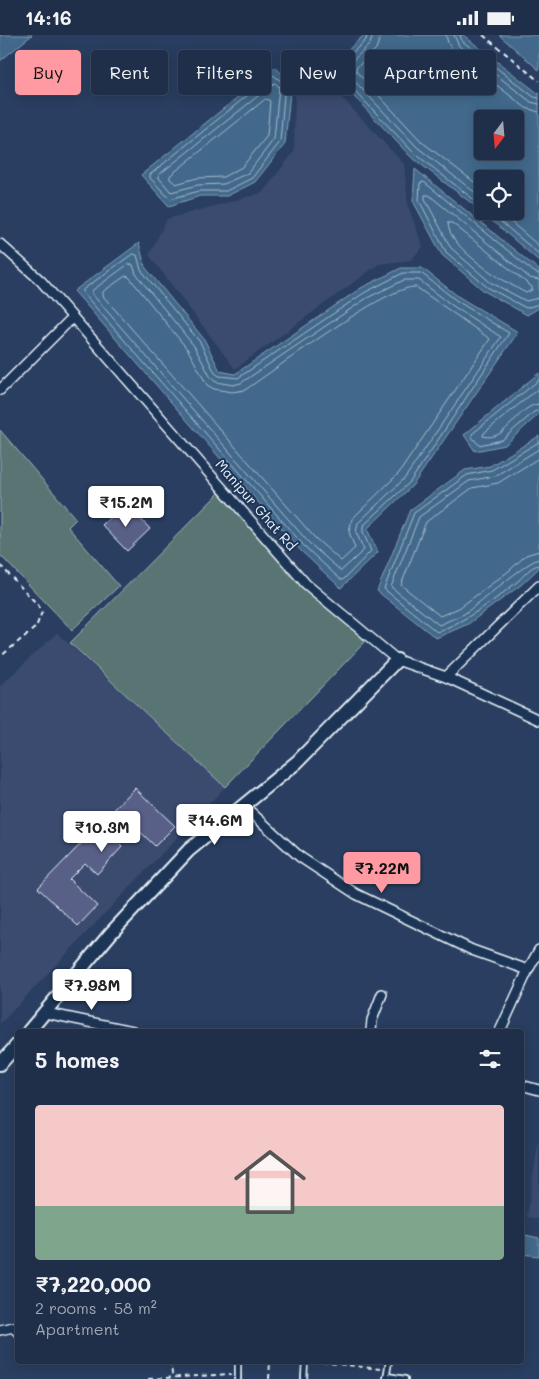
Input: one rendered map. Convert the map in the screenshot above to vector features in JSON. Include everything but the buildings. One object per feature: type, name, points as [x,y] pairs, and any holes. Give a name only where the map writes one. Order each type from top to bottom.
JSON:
[{"type":"street","name":"Manipur Ghat Rd","points":[[0,244],[41,281],[180,438],[306,585],[398,660],[446,677],[539,720]]},
{"type":"street","points":[[0,390],[72,318]]},
{"type":"street","points":[[446,677],[539,586]]},
{"type":"street","points":[[31,1029],[111,933],[189,850],[297,762],[398,660]]},
{"type":"street","points":[[243,805],[300,857],[356,894],[472,951],[528,970]]},
{"type":"street","points":[[501,1029],[539,950]]},
{"type":"street","points":[[371,1029],[372,1021],[382,993]]},
{"type":"street","points":[[46,1013],[123,1029]]},
{"type":"street","points":[[1,1061],[15,1048]]},
{"type":"street","points":[[524,1086],[539,1090]]},
{"type":"street","points":[[0,1330],[13,1327],[15,1329]]},
{"type":"lane","points":[[304,1379],[305,1364]]},
{"type":"lane","points":[[387,1375],[405,1379]]},
{"type":"path","points":[[482,35],[539,81]]},
{"type":"path","points":[[0,565],[38,605],[42,612],[36,627],[0,657]]},
{"type":"path","points":[[170,1364],[173,1379]]},
{"type":"path","points":[[269,1379],[270,1364]]},
{"type":"path","points":[[327,1364],[387,1375]]},
{"type":"path","points":[[148,1379],[238,1376]]},
{"type":"shaded area","points":[[295,95],[340,95],[404,164],[408,206],[423,247],[411,260],[379,264],[235,369],[149,255],[167,219],[262,193],[294,152]]},
{"type":"shaded area","points":[[57,633],[225,787],[0,1024],[0,686]]},
{"type":"shaded area","points":[[539,1138],[539,1219],[527,1217]]},
{"type":"green space","points":[[0,430],[76,519],[68,527],[119,586],[72,630],[0,555]]},
{"type":"green space","points":[[223,489],[305,584],[348,619],[365,642],[225,787],[70,643]]},
{"type":"water","points":[[0,35],[32,35],[0,61]]},
{"type":"water","points":[[364,35],[463,35],[482,50],[365,50],[365,95],[496,95],[496,61],[539,94],[539,261],[491,220],[524,220],[524,170],[474,170],[474,205],[410,156],[353,95],[355,95],[355,50],[348,50]]},
{"type":"water","points":[[499,35],[539,35],[539,70]]},
{"type":"water","points":[[275,67],[281,73],[281,95],[290,95],[285,144],[255,182],[227,196],[200,196],[169,206],[141,175],[240,95],[271,95],[271,70]]},
{"type":"water","points":[[415,169],[474,217],[474,220],[478,220],[539,270],[539,308],[527,315],[484,291],[442,255],[413,201]]},
{"type":"water","points":[[139,243],[145,267],[204,339],[220,371],[235,374],[361,288],[401,268],[422,268],[459,297],[518,332],[413,485],[367,529],[378,552],[341,588],[301,551],[74,291]]},
{"type":"water","points":[[539,373],[539,414],[505,445],[475,451],[464,435]]},
{"type":"water","points":[[539,436],[539,568],[521,585],[468,624],[436,638],[377,591],[410,510],[465,470],[490,466]]},
{"type":"water","points":[[524,1235],[539,1238],[539,1256],[524,1254]]}]
